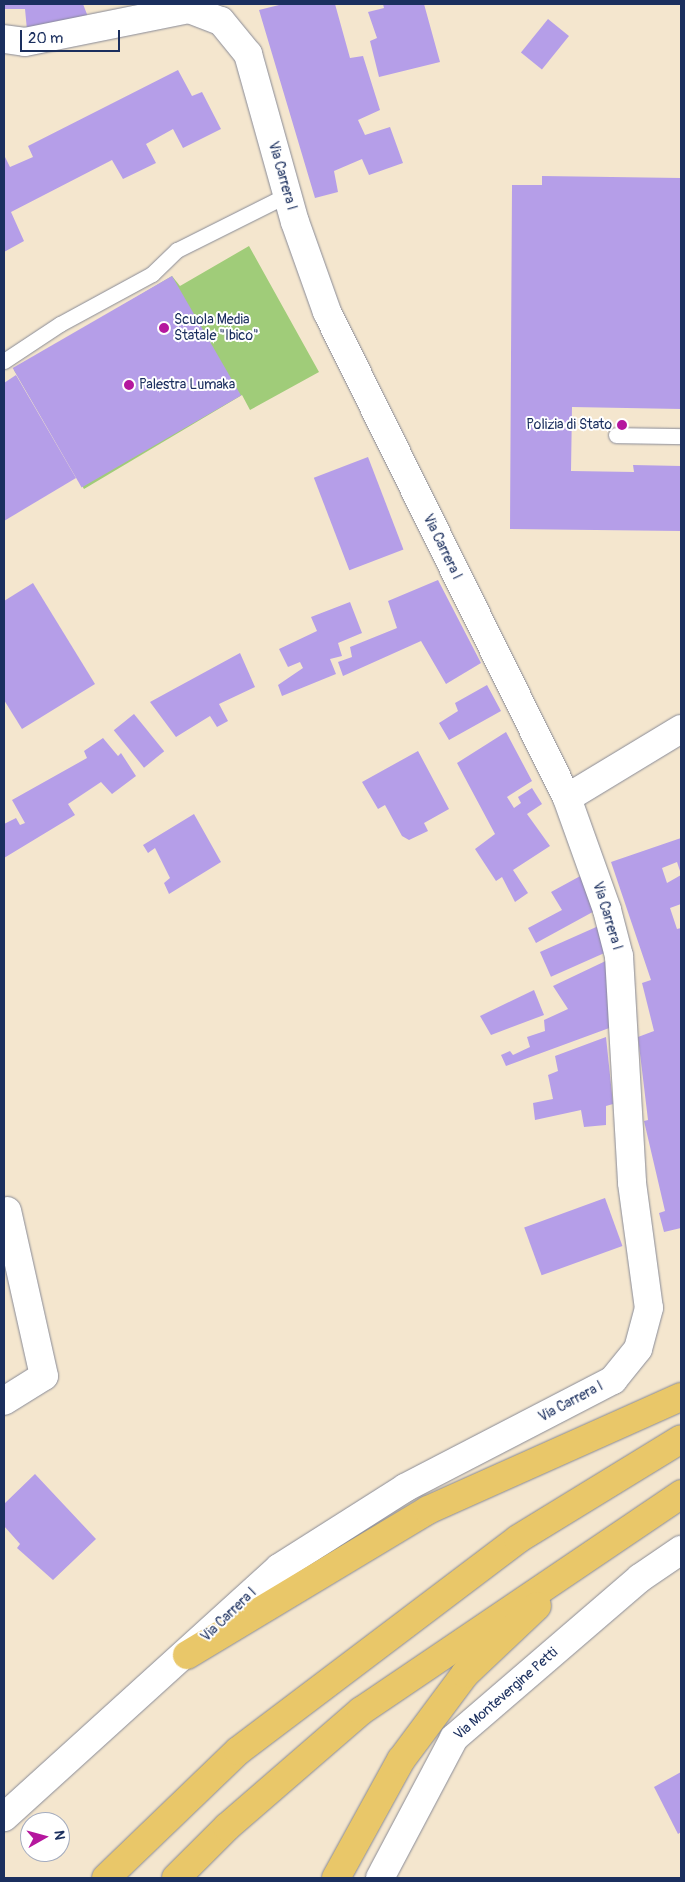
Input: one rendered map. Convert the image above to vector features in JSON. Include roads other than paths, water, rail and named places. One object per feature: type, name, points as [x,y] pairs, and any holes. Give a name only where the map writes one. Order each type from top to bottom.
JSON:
[{"type":"highway","points":[[187,1655],[428,1510],[681,1397]]},
{"type":"highway","points":[[106,1878],[238,1751],[518,1538],[681,1439]]},
{"type":"highway","points":[[176,1878],[227,1827],[361,1711],[681,1494]]},
{"type":"highway","points":[[336,1878],[401,1760],[465,1674],[598,1549]]},
{"type":"street","name":"Via Carrera I","points":[[4,39],[25,42],[189,9],[221,21],[235,33],[248,54],[295,222],[328,312],[567,798],[619,956],[632,1183],[649,1308],[638,1349],[613,1380],[405,1488],[279,1568],[187,1655],[4,1817]]},
{"type":"street","points":[[567,798],[681,729]]},
{"type":"street","points":[[4,1401],[44,1376],[7,1210]]},
{"type":"street","name":"Via Montevergine Petti","points":[[380,1878],[454,1738],[640,1578],[681,1550]]},
{"type":"street","points":[[640,1578],[681,1565]]},
{"type":"lane","points":[[4,361],[60,324],[152,274],[176,250],[277,200]]},
{"type":"lane","points":[[616,435],[681,436]]},
{"type":"place","name":"Scuola Media Statale \"Ibico\"","points":[[164,328]]},
{"type":"place","name":"Palestra Lumaka","points":[[129,385]]},
{"type":"place","name":"Polizia di Stato","points":[[622,425]]}]
